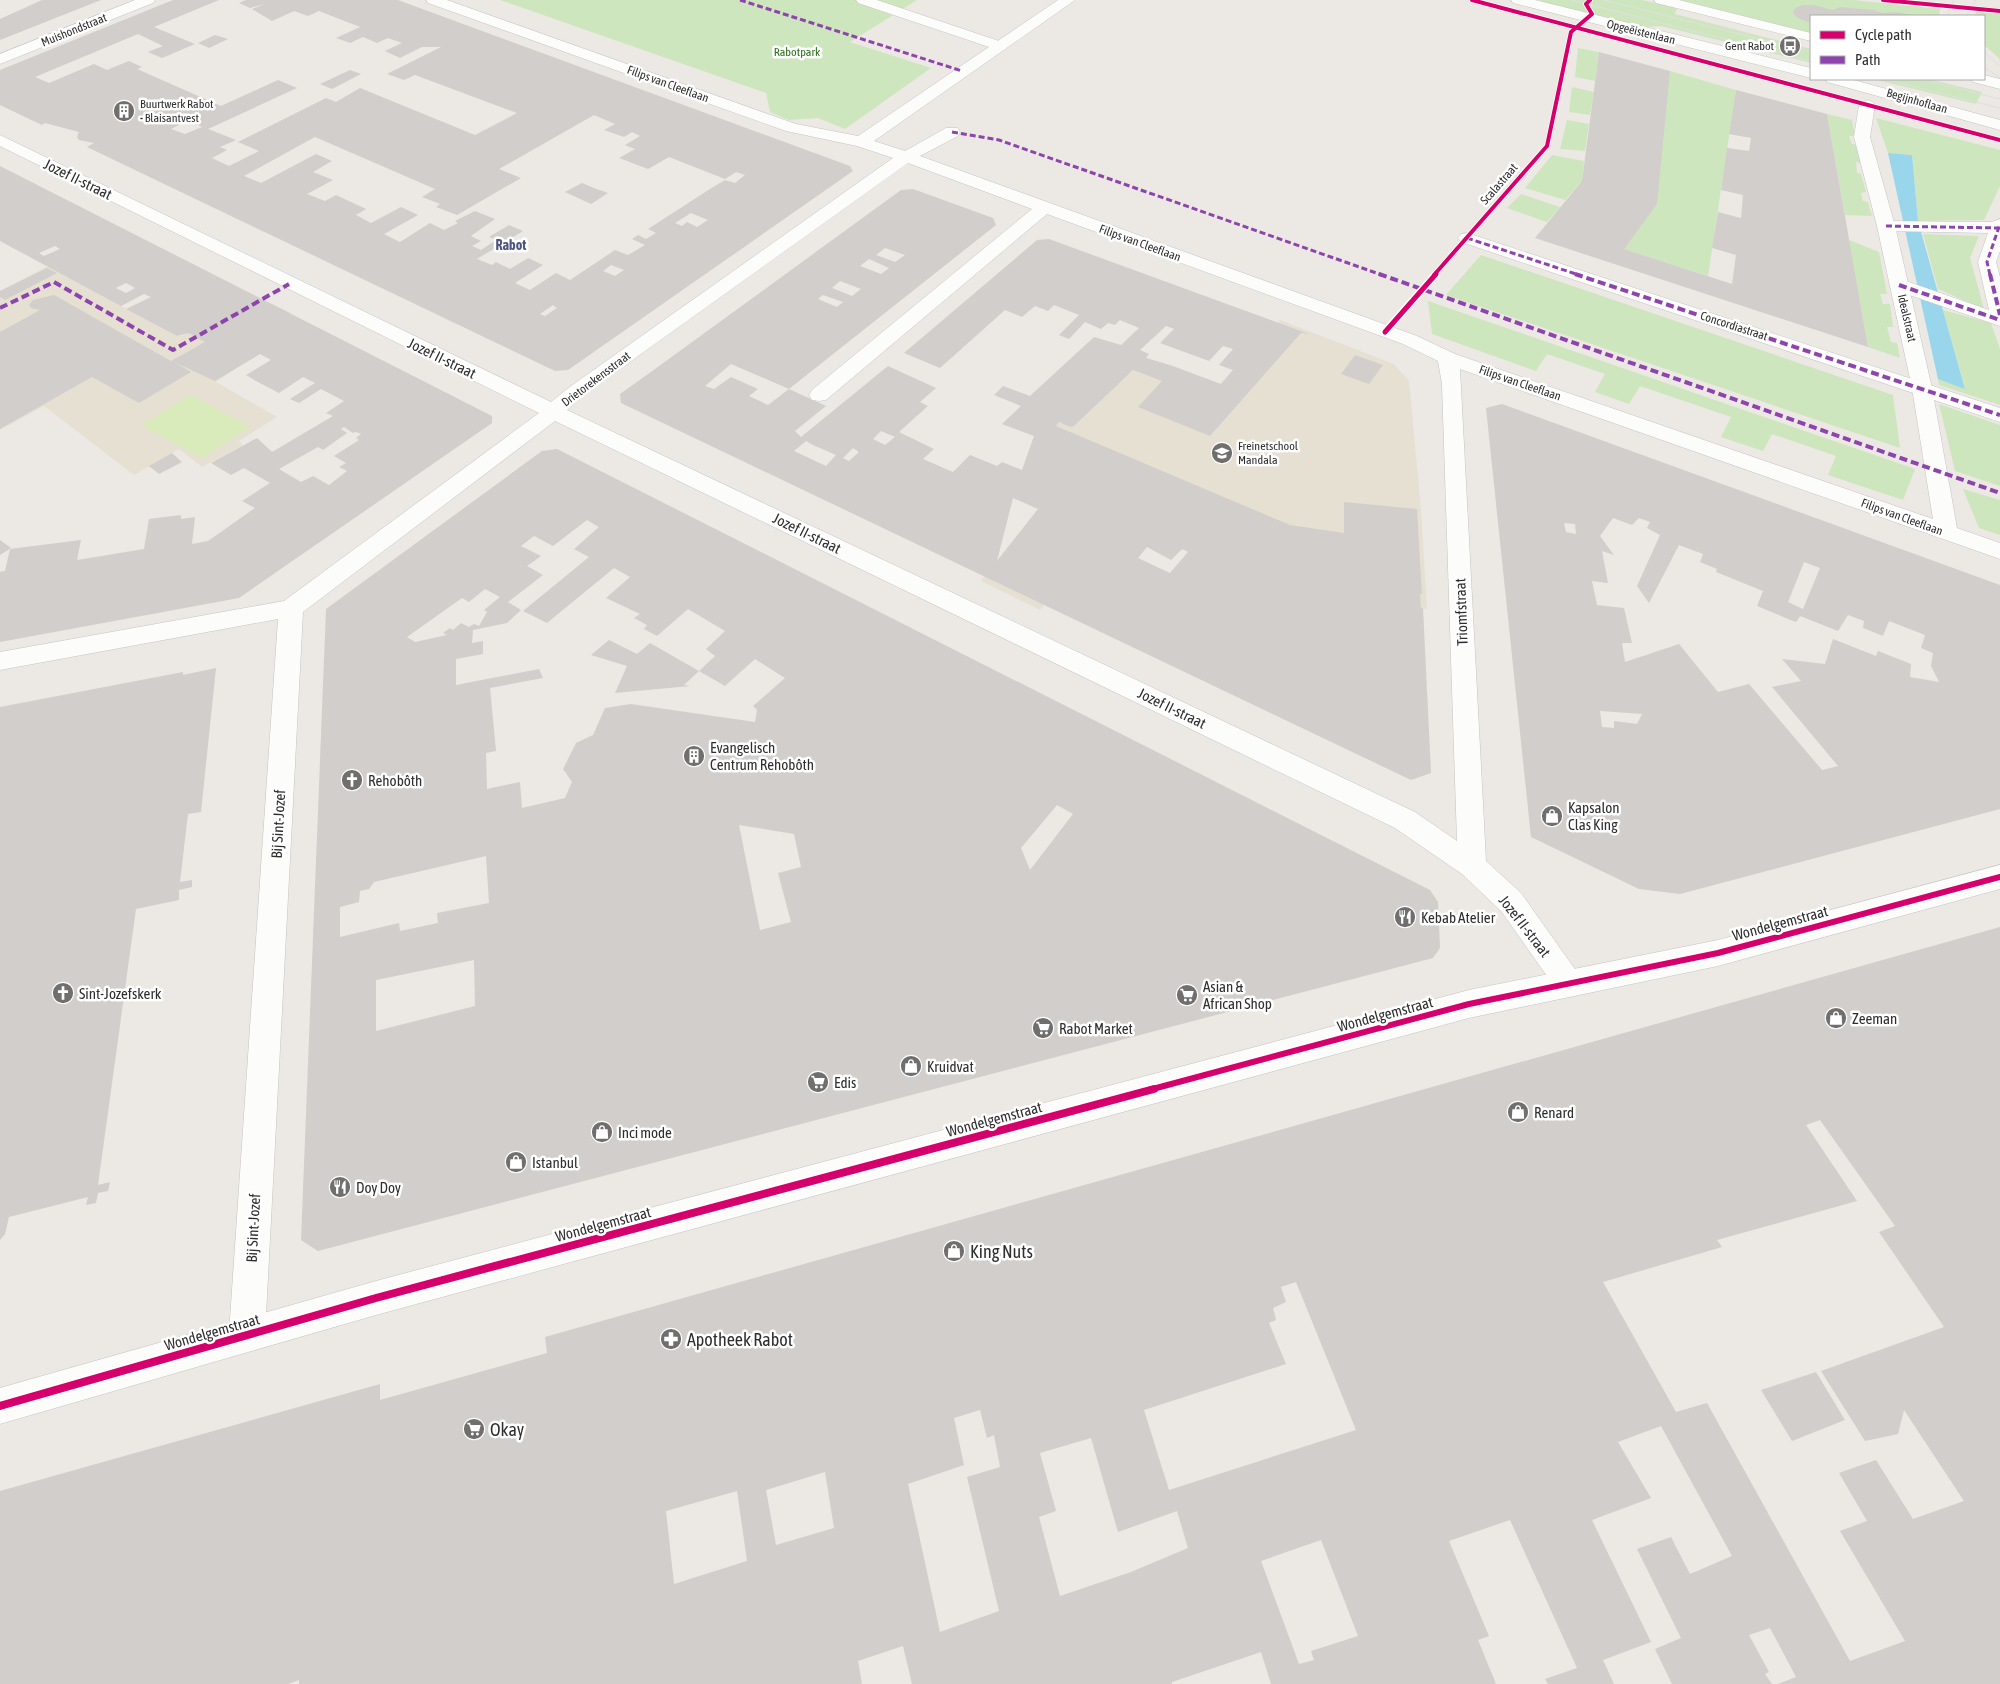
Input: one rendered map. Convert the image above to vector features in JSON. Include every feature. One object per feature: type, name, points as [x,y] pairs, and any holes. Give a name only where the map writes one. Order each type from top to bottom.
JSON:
[{"type":"street","name":"Muishondstraat","points":[[0,59],[148,0]]},
{"type":"street","name":"Filips van Cleeflaan","points":[[433,0],[792,128],[861,142],[906,157],[1410,340],[1448,358],[2000,551]]},
{"type":"street","points":[[863,0],[1000,46]]},
{"type":"street","points":[[861,142],[1068,0]]},
{"type":"street","name":"Opgeëistenlaan","points":[[1518,0],[1636,31],[1810,73]]},
{"type":"street","points":[[1661,0],[1810,37]]},
{"type":"street","name":"Begijnhoflaan","points":[[1837,80],[2000,125]]},
{"type":"street","points":[[1984,80],[2000,84]]},
{"type":"street","name":"Idealstraat","points":[[1867,104],[1862,137],[1886,226],[1922,388],[1947,533]]},
{"type":"street","points":[[906,157],[952,132]]},
{"type":"street","name":"Jozef II-straat","points":[[0,140],[289,284],[553,412],[1405,820],[1472,866],[1511,902],[1569,984]]},
{"type":"street","name":"Drietorekensstraat","points":[[291,608],[523,437],[578,390],[906,157]]},
{"type":"street","points":[[819,395],[1043,208]]},
{"type":"street","points":[[1886,226],[1999,226],[1987,262],[2000,314]]},
{"type":"street","name":"Concordiastraat","points":[[1467,238],[2000,414]]},
{"type":"street","points":[[1899,285],[2000,320]]},
{"type":"street","name":"Triomfstraat","points":[[1448,358],[1452,384],[1472,866]]},
{"type":"street","points":[[0,661],[291,608]]},
{"type":"street","name":"Bij Sint-Jozef","points":[[247,1334],[291,608]]},
{"type":"street","name":"Wondelgemstraat","points":[[0,1406],[247,1334],[1460,1007],[1718,953],[2000,878]]},
{"type":"shaded area","points":[[48,266],[177,336],[182,336],[253,295],[291,313],[216,359],[235,369],[216,382],[277,417],[239,441],[243,445],[202,467],[179,449],[134,475],[44,406],[0,430],[0,291]]},
{"type":"shaded area","name":"Freinetschool Mandala","points":[[1280,320],[1394,364],[1409,381],[1421,509],[1427,609],[1311,597],[1119,518],[1040,610],[981,581],[1038,509],[1053,432],[1059,422],[1070,427],[1133,370],[1207,398]]},
{"type":"green space","name":"Rabotpark","points":[[500,0],[917,0],[850,42],[931,68],[845,129],[818,118],[789,120],[770,112],[766,93]]},
{"type":"green space","points":[[1539,0],[1642,0],[1677,8],[1675,14],[1810,49],[1810,63],[1661,26],[1642,27],[1548,4]]},
{"type":"green space","points":[[1675,0],[1853,0],[1940,9],[1939,15],[1810,15],[1810,33]]},
{"type":"green space","points":[[1981,6],[2000,8],[2000,62],[1999,58],[1985,46],[1985,15],[1975,15]]},
{"type":"green space","points":[[1578,48],[1599,52],[1595,81],[1575,77]]},
{"type":"green space","points":[[1670,71],[1736,90],[1708,276],[1624,249]]},
{"type":"green space","points":[[1877,80],[1932,80],[1982,92],[1976,104]]},
{"type":"green space","points":[[1572,87],[1594,92],[1590,115],[1569,112]]},
{"type":"green space","points":[[1827,114],[1852,120],[1855,136],[1849,136],[1852,144],[1856,145],[1861,163],[1856,162],[1857,173],[1861,174],[1866,192],[1861,193],[1863,201],[1868,202],[1872,216],[1845,215]]},
{"type":"green space","points":[[1876,118],[2000,150],[2000,186],[1984,220],[1918,221],[1912,155],[1888,153]]},
{"type":"green space","points":[[1567,120],[1589,124],[1585,151],[1560,149]]},
{"type":"green space","points":[[1552,155],[1584,161],[1582,181],[1565,200],[1525,188]]},
{"type":"green space","points":[[1521,194],[1560,207],[1547,222],[1507,208]]},
{"type":"green space","points":[[1923,234],[1979,236],[1970,258],[1984,309],[1938,289]]},
{"type":"green space","points":[[1849,240],[1879,252],[1887,294],[1880,294],[1883,304],[1890,304],[1893,327],[1887,327],[1891,342],[1897,343],[1900,358],[1868,347]]},
{"type":"green space","points":[[1481,255],[1893,395],[1900,448],[1446,295]]},
{"type":"green space","points":[[1428,301],[1915,469],[1903,500],[1828,475],[1836,456],[1772,434],[1763,451],[1721,437],[1731,417],[1640,386],[1629,404],[1595,392],[1605,374],[1547,354],[1536,371],[1432,334]]},
{"type":"green space","points":[[1943,310],[1991,323],[2000,349],[2000,405],[1939,385],[1938,379],[1965,388]]},
{"type":"green space","points":[[191,395],[250,427],[202,458],[141,425]]},
{"type":"green space","points":[[1939,404],[2000,425],[2000,486],[1955,471]]},
{"type":"green space","points":[[1963,489],[2000,500],[2000,535],[1979,528]]},
{"type":"water","points":[[1888,153],[1912,155],[1918,221],[1965,389],[1938,379]]},
{"type":"building","points":[[42,0],[101,0],[0,40],[0,19]]},
{"type":"building","points":[[173,0],[219,0],[154,27],[195,44],[162,58],[148,52],[163,46],[138,34],[35,77],[49,83],[94,64],[107,70],[129,61],[142,67],[137,69],[221,106],[278,80],[297,88],[208,129],[236,140],[220,147],[227,150],[212,158],[229,166],[259,151],[238,142],[326,98],[336,102],[360,88],[475,135],[517,113],[415,75],[404,80],[387,74],[441,47],[422,47],[400,58],[385,51],[402,43],[388,38],[377,43],[363,37],[350,43],[336,38],[360,27],[319,11],[308,16],[294,11],[272,21],[252,9],[264,4],[250,8],[239,3],[246,0],[398,0],[850,166],[853,171],[568,370],[555,371],[87,147],[94,143],[79,140],[77,137],[79,132],[45,123],[42,125],[0,105],[0,70]],"holes":[[[594,115],[615,124],[604,130],[624,137],[632,132],[640,136],[625,145],[635,149],[619,158],[648,169],[669,157],[725,179],[736,172],[745,175],[735,183],[725,180],[648,229],[656,233],[646,239],[638,235],[632,239],[645,245],[628,255],[615,250],[570,280],[556,273],[530,290],[515,283],[543,265],[528,258],[510,269],[496,262],[492,265],[477,259],[523,231],[509,225],[489,237],[496,240],[481,250],[472,246],[481,241],[471,236],[495,219],[475,211],[455,221],[458,223],[444,230],[430,223],[400,242],[384,234],[418,215],[401,207],[371,223],[356,215],[366,209],[336,195],[325,201],[307,194],[333,180],[313,172],[332,161],[316,154],[261,183],[244,176],[315,137],[435,189],[422,197],[440,204],[436,207],[457,215],[521,178],[499,169]],[[189,120],[202,127],[185,134],[171,129]],[[691,213],[708,220],[697,227],[687,222],[682,226],[675,223]],[[611,265],[624,270],[615,276],[603,271]],[[553,305],[557,308],[545,316],[540,314]]]},
{"type":"building","points":[[1803,5],[1814,5],[1833,10],[1840,7],[1910,15],[1810,15],[1810,23],[1798,18],[1793,13],[1795,8]]},
{"type":"building","points":[[215,35],[228,39],[209,48],[198,43]]},
{"type":"building","points":[[1599,52],[1670,71],[1657,204],[1624,249],[1732,284],[1736,255],[1712,248],[1718,212],[1741,218],[1743,195],[1721,190],[1727,148],[1749,151],[1751,138],[1729,134],[1736,90],[1827,114],[1868,347],[1535,238],[1582,181]]},
{"type":"building","points":[[350,70],[361,74],[332,89],[320,84]]},
{"type":"building","points":[[0,166],[492,416],[492,423],[239,598],[0,642],[0,572],[5,571],[10,549],[81,540],[77,560],[144,549],[149,519],[181,515],[181,519],[195,517],[192,544],[208,541],[255,508],[242,501],[270,483],[244,468],[231,475],[211,463],[257,438],[272,452],[333,416],[326,413],[344,401],[321,389],[299,403],[290,399],[315,383],[303,377],[279,393],[256,381],[246,375],[271,360],[260,354],[215,381],[174,362],[191,372],[139,403],[92,377],[0,429],[0,332],[40,310],[31,308],[29,305],[33,300],[54,295],[171,361],[205,342],[189,333],[177,336],[126,309],[151,297],[144,294],[121,306],[0,241]],"holes":[[[55,246],[60,249],[44,256],[39,253]],[[126,283],[135,288],[126,293],[116,288]],[[344,427],[353,433],[361,434],[356,438],[359,440],[334,456],[346,463],[339,467],[347,471],[329,485],[313,476],[301,482],[279,469],[318,447],[323,450],[347,433],[341,429]]]},
{"type":"building","points":[[582,183],[608,193],[591,204],[565,192]]},
{"type":"building","points":[[913,189],[993,218],[996,225],[789,389],[826,406],[795,431],[801,437],[888,366],[936,388],[920,402],[928,406],[899,432],[934,449],[923,459],[953,472],[970,455],[997,466],[1002,462],[1022,470],[1034,436],[1002,424],[1021,406],[994,395],[1003,386],[1030,396],[1094,337],[1121,345],[1139,328],[1120,320],[1115,325],[1108,323],[1101,329],[1085,322],[1069,339],[1059,335],[1079,315],[1054,305],[1048,311],[1035,306],[1022,317],[1005,310],[940,368],[904,353],[1037,240],[1049,239],[1309,334],[1301,333],[1210,436],[1138,407],[1162,381],[1133,370],[1074,426],[1070,427],[1059,422],[1056,426],[1290,525],[1344,533],[1344,502],[1417,509],[1422,594],[1420,594],[1421,608],[1423,608],[1431,773],[1411,780],[621,403],[620,394],[901,190]],"holes":[[[885,248],[905,255],[895,262],[876,255]],[[869,259],[889,268],[881,274],[860,266]],[[840,281],[861,289],[852,296],[832,288]],[[823,295],[843,302],[837,307],[818,299]],[[1166,326],[1174,329],[1160,343],[1209,361],[1223,346],[1233,349],[1219,365],[1233,370],[1221,384],[1146,358],[1149,354],[1140,350]],[[731,364],[789,389],[768,405],[749,396],[758,389],[731,377],[714,389],[705,386]],[[881,431],[895,437],[885,445],[873,439]],[[806,441],[836,455],[826,466],[794,451]],[[853,448],[859,452],[849,461],[843,458]],[[1013,498],[1038,509],[997,561]],[[1147,547],[1171,560],[1182,549],[1188,552],[1170,573],[1138,558]]]},
{"type":"building","points":[[47,268],[57,273],[5,300],[0,297],[0,291]]},
{"type":"building","points":[[1355,355],[1383,365],[1369,384],[1341,374]]},
{"type":"building","points":[[1502,404],[2000,585],[2000,809],[1680,894],[1639,889],[1531,837],[1486,408]],"holes":[[[1613,518],[1632,525],[1639,518],[1650,522],[1647,528],[1660,535],[1637,586],[1649,603],[1679,545],[1703,554],[1700,562],[1717,569],[1716,572],[1763,591],[1757,606],[1793,621],[1796,622],[1800,616],[1838,631],[1848,615],[1864,621],[1863,628],[1883,636],[1889,621],[1925,635],[1921,648],[1933,653],[1931,666],[1939,682],[1910,677],[1911,664],[1878,651],[1876,656],[1833,639],[1825,664],[1782,659],[1801,681],[1772,687],[1838,766],[1822,770],[1749,684],[1718,692],[1679,644],[1625,662],[1622,643],[1632,643],[1624,608],[1597,605],[1592,581],[1608,583],[1602,551],[1614,555],[1600,536]],[[1564,523],[1575,524],[1576,534],[1566,532]],[[1804,562],[1820,568],[1803,609],[1788,602]],[[1600,711],[1642,714],[1637,724],[1614,721],[1614,728],[1602,727]]]},
{"type":"building","points":[[557,449],[1430,890],[1438,902],[1440,948],[1433,958],[318,1251],[301,1240],[326,609],[542,451]],"holes":[[[587,520],[599,527],[574,549],[589,557],[523,611],[547,623],[614,568],[630,577],[606,598],[640,614],[634,618],[647,625],[644,629],[657,636],[688,609],[725,631],[706,649],[715,656],[699,671],[725,686],[755,659],[785,678],[753,706],[757,710],[755,722],[631,704],[605,708],[593,735],[576,743],[563,769],[572,782],[565,798],[522,808],[520,782],[487,789],[486,753],[496,751],[490,688],[543,678],[539,669],[456,685],[456,659],[483,654],[483,641],[472,643],[473,630],[507,623],[521,610],[508,602],[543,575],[527,566],[541,556],[521,546],[534,536],[553,546]],[[485,589],[500,597],[484,610],[487,612],[479,626],[474,624],[469,627],[461,623],[453,630],[450,628],[443,633],[447,635],[415,642],[407,637],[462,598],[469,602]],[[1057,805],[1073,814],[1030,870],[1021,848]],[[739,825],[794,834],[801,867],[778,873],[791,922],[760,930]],[[486,856],[489,903],[437,913],[438,923],[400,931],[399,923],[340,937],[340,907],[359,902],[360,891],[369,889],[374,882]],[[474,960],[475,1006],[376,1031],[376,980]]]},
{"type":"building","points":[[172,453],[182,462],[159,474],[149,466]]},
{"type":"building","points":[[0,540],[11,548],[0,555]]},
{"type":"building","points":[[609,640],[637,654],[650,643],[699,671],[684,685],[690,686],[615,693],[627,666],[591,655]]},
{"type":"building","name":"Sint-Jozefskerk","points":[[216,668],[201,812],[188,814],[180,882],[192,880],[192,887],[179,890],[179,900],[136,909],[98,1185],[110,1182],[108,1191],[98,1193],[96,1203],[86,1205],[88,1197],[9,1217],[5,1234],[0,1240],[0,707],[183,672],[183,675]]},
{"type":"building","points":[[2000,927],[2000,1684],[1778,1684],[1796,1677],[1770,1628],[1749,1635],[1769,1672],[1765,1674],[1772,1684],[1672,1684],[1655,1649],[1681,1638],[1637,1549],[1671,1537],[1690,1574],[1732,1556],[1661,1426],[1618,1442],[1651,1498],[1592,1520],[1651,1642],[1603,1660],[1614,1684],[1548,1684],[1545,1679],[1577,1668],[1510,1520],[1449,1541],[1489,1636],[1478,1640],[1496,1684],[1271,1684],[1261,1652],[1172,1682],[1172,1684],[912,1684],[903,1646],[858,1661],[862,1684],[299,1684],[299,1680],[288,1684],[0,1684],[0,1491],[380,1384],[380,1400],[547,1353],[545,1337]],"holes":[[[1820,1120],[1895,1226],[1879,1232],[1944,1327],[1821,1371],[1865,1441],[1898,1434],[1904,1410],[1964,1501],[1913,1519],[1876,1460],[1839,1473],[1867,1521],[1840,1531],[1905,1641],[1850,1661],[1707,1403],[1676,1412],[1603,1282],[1722,1247],[1717,1240],[1857,1201],[1806,1125]],[[1296,1282],[1356,1430],[1169,1490],[1144,1410],[1286,1364],[1269,1323],[1276,1320],[1273,1308],[1286,1302],[1281,1287]],[[980,1410],[987,1438],[994,1435],[1000,1467],[967,1477],[999,1611],[940,1632],[908,1484],[964,1465],[954,1418]],[[1091,1438],[1118,1532],[1177,1511],[1188,1548],[1131,1572],[1060,1596],[1039,1517],[1056,1511],[1040,1453]],[[825,1472],[834,1528],[776,1545],[766,1490]],[[737,1491],[747,1561],[674,1584],[666,1511]],[[1321,1540],[1358,1636],[1311,1651],[1314,1660],[1299,1664],[1261,1561]]]},
{"type":"building","points":[[1816,1372],[1845,1420],[1792,1441],[1761,1390]]},
{"type":"tram line","points":[[1571,0],[1810,61]]},
{"type":"tram line","points":[[1604,0],[1810,52]]},
{"type":"tram line","points":[[1947,15],[1954,0]]},
{"type":"tram line","points":[[1968,15],[1976,0]]},
{"type":"tram line","points":[[1985,53],[2000,66]]},
{"type":"tram line","points":[[1985,68],[2000,78]]},
{"type":"tram line","points":[[1887,80],[2000,108]]},
{"type":"tram line","points":[[1923,80],[2000,99]]},
{"type":"marked path","points":[[740,0],[962,71]]},
{"type":"marked path","points":[[952,132],[999,140],[2000,493]]},
{"type":"marked path","points":[[2000,224],[1987,262],[2000,315]]},
{"type":"marked path","points":[[1886,226],[1998,228]]},
{"type":"marked path","points":[[1467,238],[2000,415]]},
{"type":"marked path","points":[[0,308],[54,282],[173,350],[289,284]]},
{"type":"marked path","points":[[1899,285],[2000,320]]},
{"type":"cycle path","points":[[1472,0],[2000,140]]},
{"type":"cycle path","name":"Scalastraat","points":[[1385,332],[1547,146],[1571,32],[1578,28],[1592,14],[1586,4],[1590,0]]},
{"type":"cycle path","points":[[1883,0],[2000,11]]},
{"type":"cycle path","points":[[0,1406],[376,1298],[1469,1004],[1718,953],[2000,877]]},
{"type":"place","name":"Gent Rabot","points":[[1790,46]]},
{"type":"place","name":"Buurtwerk Rabot - Blaisantvest","points":[[124,111]]},
{"type":"place","name":"Freinetschool Mandala","points":[[1222,453]]},
{"type":"place","name":"Evangelisch Centrum Rehobôth","points":[[694,756]]},
{"type":"place","name":"Rehobôth","points":[[352,780]]},
{"type":"place","name":"Kapsalon Clas King","points":[[1552,816]]},
{"type":"place","name":"Kebab Atelier","points":[[1405,917]]},
{"type":"place","name":"Sint-Jozefskerk","points":[[63,993]]},
{"type":"place","name":"Asian & African Shop","points":[[1187,995]]},
{"type":"place","name":"Zeeman","points":[[1836,1018]]},
{"type":"place","name":"Rabot Market","points":[[1043,1028]]},
{"type":"place","name":"Kruidvat","points":[[911,1066]]},
{"type":"place","name":"Edis","points":[[818,1082]]},
{"type":"place","name":"Renard","points":[[1518,1112]]},
{"type":"place","name":"Inci mode","points":[[602,1132]]},
{"type":"place","name":"Istanbul","points":[[516,1162]]},
{"type":"place","name":"Doy Doy","points":[[340,1187]]},
{"type":"place","name":"King Nuts","points":[[954,1251]]},
{"type":"place","name":"Apotheek Rabot","points":[[671,1339]]},
{"type":"place","name":"Okay","points":[[474,1429]]},
{"type":"district","name":"Rabot","points":[[511,245]]}]
